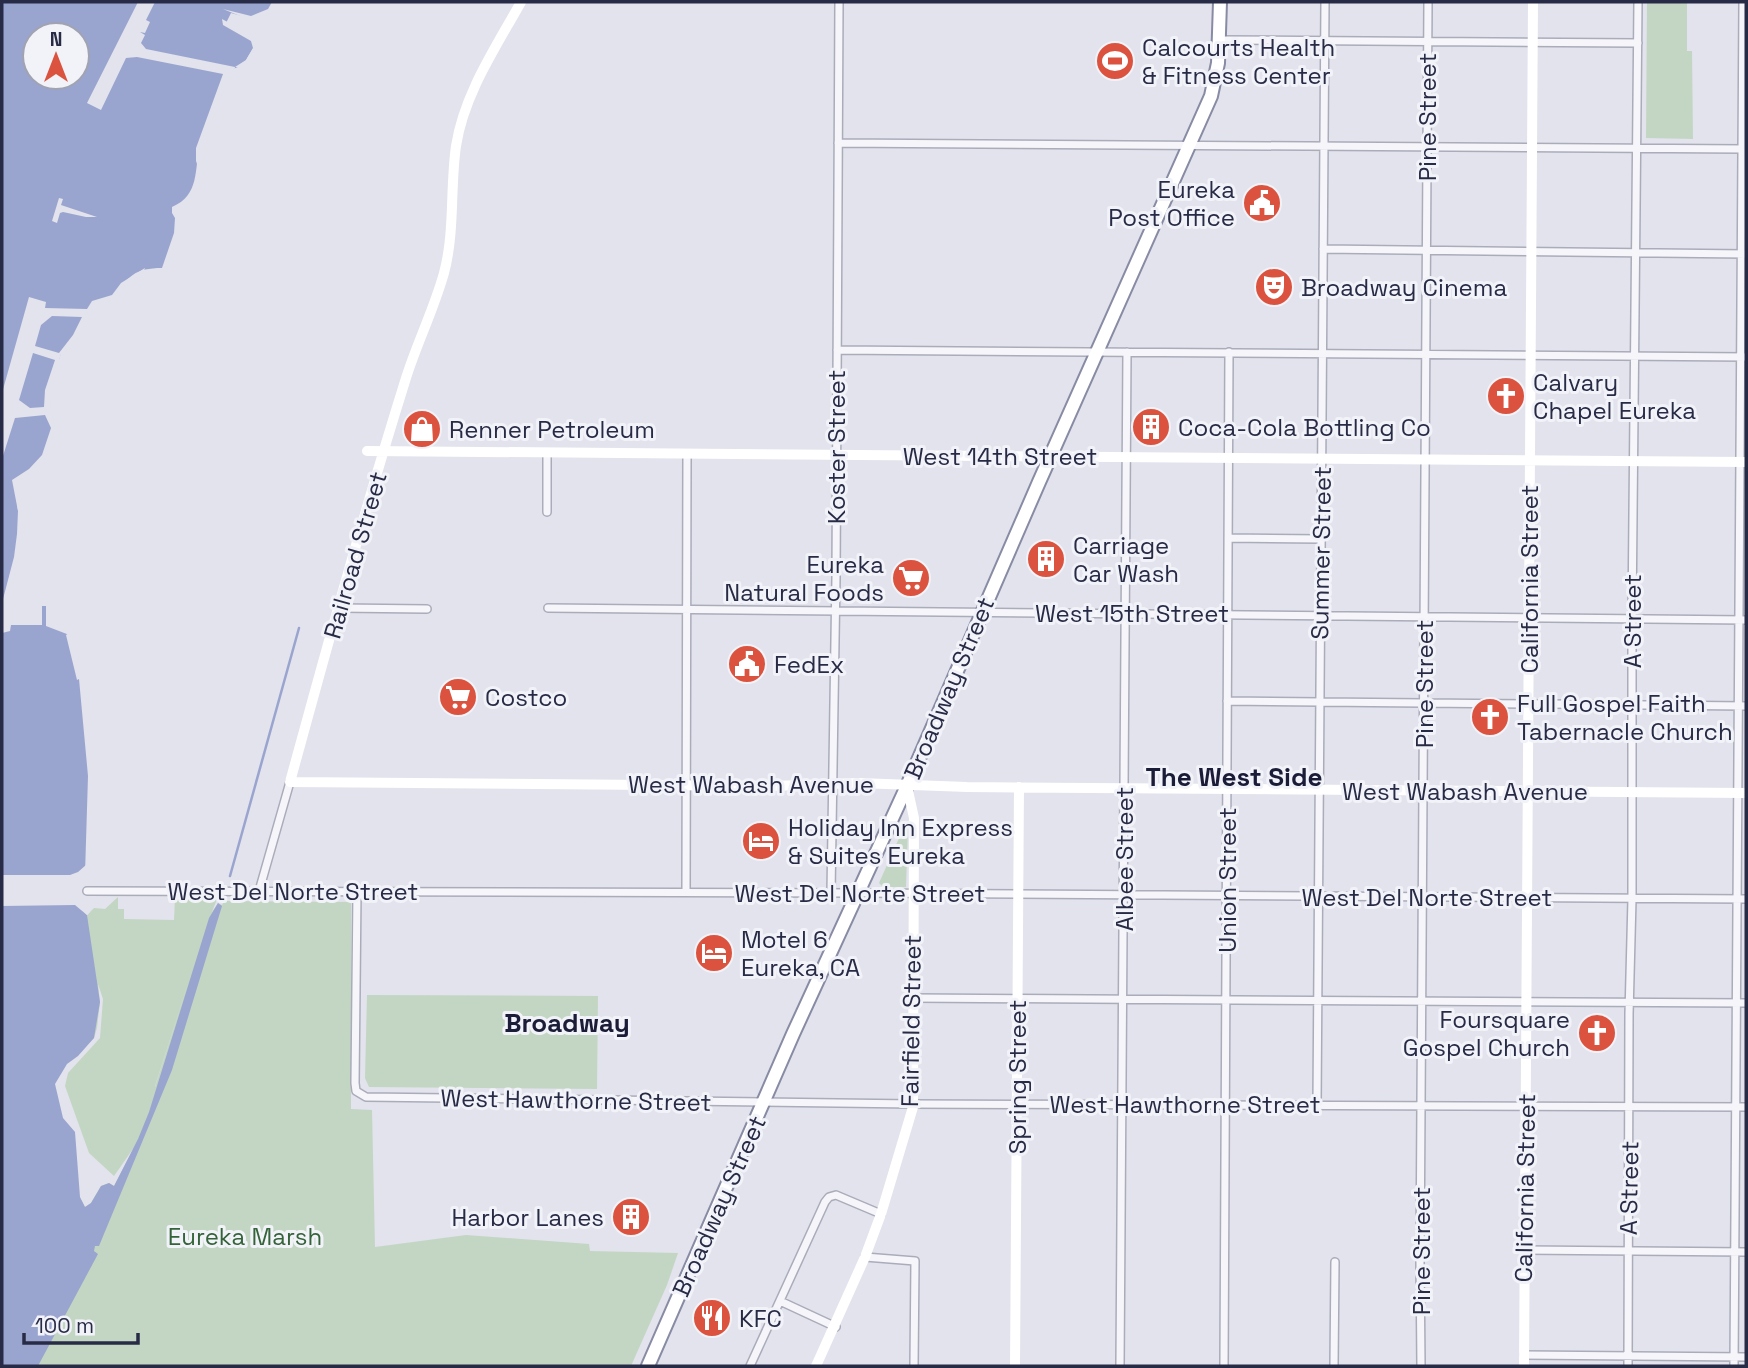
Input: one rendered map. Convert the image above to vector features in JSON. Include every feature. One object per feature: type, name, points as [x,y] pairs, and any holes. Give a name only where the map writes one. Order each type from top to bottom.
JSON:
[{"type":"highway","name":"Broadway Street","points":[[648,1366],[1212,92],[1220,40],[1220,2]]},
{"type":"street","name":"Railroad Street","points":[[259,891],[384,452],[414,353],[444,274],[456,145],[466,109],[481,74],[521,2]]},
{"type":"street","name":"Koster Street","points":[[831,893],[839,2]]},
{"type":"street","name":"Summer Street","points":[[1317,1105],[1325,2]]},
{"type":"street","name":"Pine Street","points":[[1421,1366],[1428,2]]},
{"type":"street","name":"California Street","points":[[1524,1366],[1533,2]]},
{"type":"street","name":"A Street","points":[[1628,1366],[1638,2]]},
{"type":"street","points":[[1734,1362],[1737,899],[1742,793],[1743,2]]},
{"type":"street","points":[[1220,40],[1637,43]]},
{"type":"street","points":[[838,143],[1744,149]]},
{"type":"street","points":[[1323,249],[1744,254]]},
{"type":"street","points":[[837,350],[1743,357]]},
{"type":"street","name":"Albee Street","points":[[1121,1366],[1127,352]]},
{"type":"street","name":"Union Street","points":[[1224,1366],[1229,352]]},
{"type":"street","name":"West 14th Street","points":[[367,451],[1743,462]]},
{"type":"street","points":[[547,453],[547,512]]},
{"type":"street","points":[[686,892],[687,454]]},
{"type":"street","points":[[1228,538],[1321,539]]},
{"type":"street","points":[[339,608],[427,609]]},
{"type":"street","name":"West 15th Street","points":[[548,608],[1742,619]]},
{"type":"street","points":[[1227,701],[1742,706]]},
{"type":"street","name":"West Wabash Avenue","points":[[290,782],[686,785],[859,783],[1124,789],[1742,793]]},
{"type":"street","name":"Fairfield Street","points":[[816,1366],[836,1326],[881,1214],[913,1104],[914,818],[907,786]]},
{"type":"street","name":"Spring Street","points":[[1015,1366],[1019,787]]},
{"type":"street","name":"West Del Norte Street","points":[[87,891],[1746,899]]},
{"type":"street","name":"West Hawthorne Street","points":[[357,891],[355,1083],[356,1091],[362,1096],[913,1104],[1746,1107]]},
{"type":"street","points":[[913,998],[1746,1003]]},
{"type":"street","points":[[750,1366],[829,1197],[836,1195],[881,1214]]},
{"type":"street","points":[[1523,1250],[1746,1252]]},
{"type":"street","points":[[865,1257],[915,1261],[914,1366]]},
{"type":"street","points":[[1334,1366],[1335,1262]]},
{"type":"street","points":[[780,1301],[836,1326]]},
{"type":"street","points":[[1524,1355],[1628,1356],[1734,1362],[1746,1357]]},
{"type":"green space","points":[[1647,2],[1687,2],[1687,51],[1692,51],[1693,139],[1646,138]]},
{"type":"green space","points":[[904,827],[908,827],[906,887],[883,887],[879,883]]},
{"type":"green space","name":"Eureka Marsh","points":[[118,897],[118,909],[124,909],[124,919],[174,920],[175,898],[217,899],[212,912],[218,903],[222,905],[224,901],[351,902],[351,1109],[372,1110],[375,1247],[466,1235],[589,1244],[590,1251],[678,1253],[667,1285],[631,1366],[2,1366],[2,906],[75,905],[87,915],[94,908],[105,909]],"holes":[[[89,933],[89,981],[80,1041],[84,994],[79,934]],[[98,984],[103,999],[100,1038],[68,1073],[65,1086],[89,1153],[114,1176],[135,1146],[114,1186],[109,1183],[101,1186],[91,1203],[85,1207],[74,1188],[60,1148],[51,1112],[48,1082],[49,1072],[62,1054],[79,1041],[84,1048],[94,1038],[100,1002]]]},
{"type":"green space","points":[[367,995],[598,996],[597,1089],[369,1087],[365,1078]]},
{"type":"water","points":[[2,2],[273,2],[269,10],[256,20],[231,13],[226,23],[248,37],[255,45],[243,65],[227,75],[218,91],[202,138],[192,189],[181,202],[172,207],[175,218],[174,233],[162,268],[139,272],[128,279],[114,298],[93,302],[76,335],[62,350],[46,399],[53,431],[45,455],[32,469],[14,480],[21,534],[2,609]]},
{"type":"water","points":[[42,606],[46,606],[46,626],[72,636],[79,679],[88,776],[85,874],[2,879],[2,633],[10,631],[11,625],[42,625]]},
{"type":"water","points":[[2,898],[77,903],[87,915],[100,1002],[94,1038],[67,1064],[55,1084],[63,1118],[75,1132],[80,1197],[85,1207],[91,1203],[101,1186],[109,1183],[114,1186],[138,1139],[149,1112],[209,918],[218,903],[222,906],[172,1070],[99,1246],[95,1246],[94,1251],[98,1254],[38,1366],[2,1366]]},
{"type":"pier","points":[[138,2],[155,2],[146,20],[150,22],[145,33],[140,32],[145,35],[141,43],[146,49],[235,67],[234,73],[229,75],[203,144],[199,170],[196,148],[223,74],[137,57],[126,58],[101,110],[87,103]]},
{"type":"pier","points":[[272,2],[276,2],[266,18],[257,23],[223,9],[251,16],[268,9]]},
{"type":"pier","points":[[222,19],[250,34],[258,44],[245,67],[235,67],[246,60],[253,48],[251,41],[223,25]]},
{"type":"pier","points":[[59,198],[63,199],[61,205],[97,217],[63,212],[60,213],[57,223],[52,221]]},
{"type":"pier","points":[[145,268],[143,273],[126,285],[115,301],[95,304],[79,337],[65,354],[61,354],[61,362],[49,397],[55,427],[51,445],[44,460],[17,482],[24,526],[9,600],[2,613],[17,534],[18,511],[12,480],[29,469],[42,455],[51,428],[45,415],[15,418],[2,459],[2,393],[29,297],[46,302],[45,308],[87,309],[92,301],[112,295],[121,283]],"holes":[[[52,316],[82,317],[73,335],[59,353],[35,346],[41,325]],[[33,353],[55,360],[45,390],[44,407],[30,408],[19,400]]]},
{"type":"pier","points":[[69,633],[75,636],[78,652],[81,678],[77,680],[66,635]]},
{"type":"pier","points":[[86,865],[86,877],[80,879],[62,882],[2,882],[2,875],[70,875]]},
{"type":"pier","points":[[2,895],[66,897],[81,902],[90,912],[87,915],[75,905],[2,906]]},
{"type":"waterway","points":[[230,876],[299,628]]},
{"type":"place","name":"Calcourts Health & Fitness Center","points":[[1115,61]]},
{"type":"place","name":"Eureka Post Office","points":[[1262,203]]},
{"type":"place","name":"Broadway Cinema","points":[[1274,287]]},
{"type":"place","name":"Calvary Chapel Eureka","points":[[1506,396]]},
{"type":"place","name":"Coca-Cola Bottling Co","points":[[1151,427]]},
{"type":"place","name":"Renner Petroleum","points":[[422,429]]},
{"type":"place","name":"Carriage Car Wash","points":[[1046,559]]},
{"type":"place","name":"Eureka Natural Foods","points":[[911,578]]},
{"type":"place","name":"FedEx","points":[[747,664]]},
{"type":"place","name":"Costco","points":[[458,697]]},
{"type":"place","name":"Full Gospel Faith Tabernacle Church","points":[[1490,717]]},
{"type":"place","name":"Holiday Inn Express & Suites Eureka","points":[[761,841]]},
{"type":"place","name":"Motel 6 Eureka, CA","points":[[714,953]]},
{"type":"place","name":"Foursquare Gospel Church","points":[[1597,1033]]},
{"type":"place","name":"Harbor Lanes","points":[[631,1217]]},
{"type":"place","name":"KFC","points":[[712,1318]]},
{"type":"district","name":"The West Side","points":[[1234,777]]},
{"type":"district","name":"Broadway","points":[[567,1023]]}]
